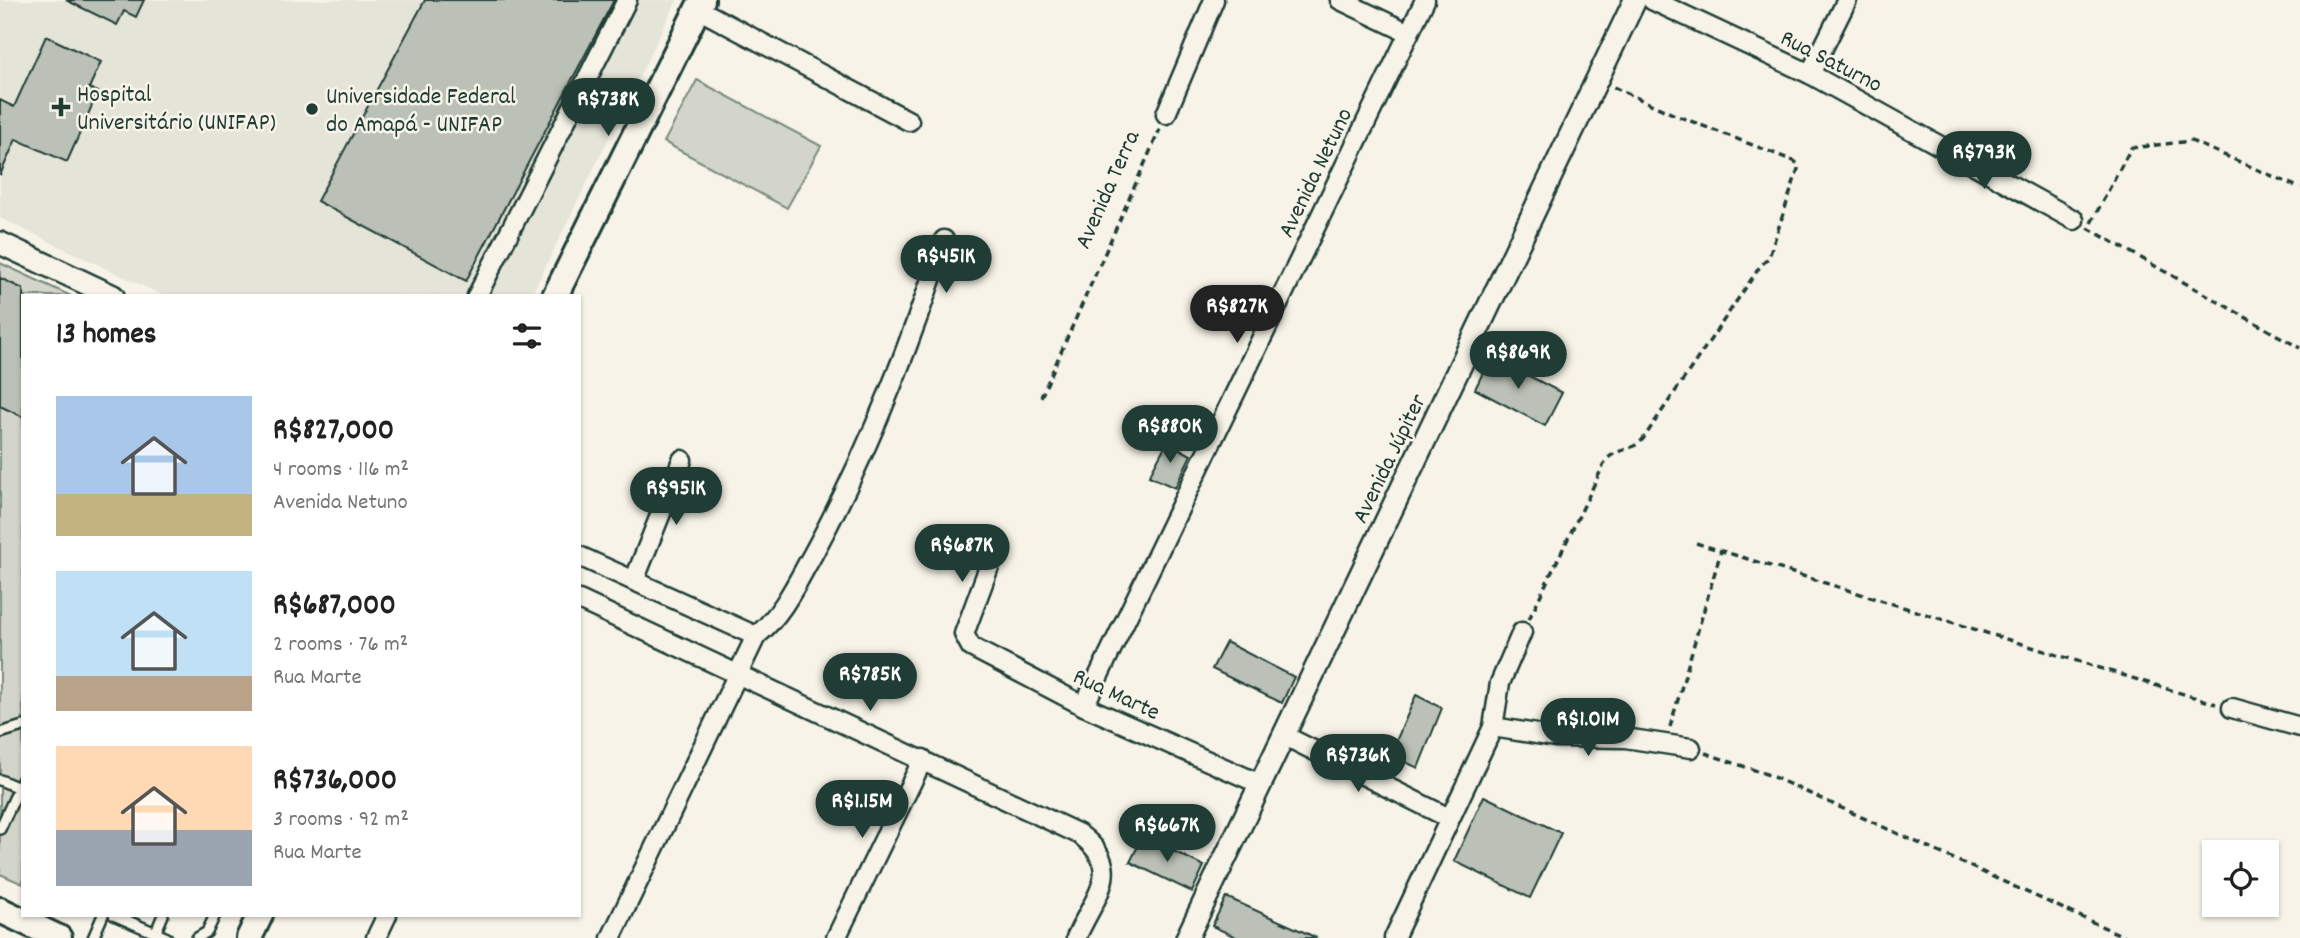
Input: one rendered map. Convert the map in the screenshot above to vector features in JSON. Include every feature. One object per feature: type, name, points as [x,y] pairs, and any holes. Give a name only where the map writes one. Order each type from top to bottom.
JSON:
[{"type":"main road","points":[[556,294],[700,5]]},
{"type":"main road","points":[[0,910],[59,938]]},
{"type":"main road","points":[[249,938],[259,917]]},
{"type":"street","points":[[478,294],[627,0]]},
{"type":"street","name":"Avenida Terra","points":[[1166,114],[1214,0]]},
{"type":"street","points":[[1340,0],[1409,33]]},
{"type":"street","name":"Avenida Netuno","points":[[1084,706],[1425,0]]},
{"type":"street","name":"Avenida Júpiter","points":[[1187,938],[1635,0]]},
{"type":"street","name":"Rua Saturno","points":[[1652,0],[1810,74],[2082,224]]},
{"type":"street","points":[[1810,74],[1847,0]]},
{"type":"street","points":[[700,5],[909,121]]},
{"type":"street","points":[[611,938],[756,636],[776,620],[842,501],[912,339],[944,240]]},
{"type":"street","points":[[0,243],[109,294]]},
{"type":"street","points":[[634,581],[682,460]]},
{"type":"street","name":"Rua Marte","points":[[996,548],[964,634],[977,650],[1084,706],[1260,784]]},
{"type":"street","points":[[581,557],[756,636]]},
{"type":"street","points":[[581,601],[1079,834],[1094,845],[1104,859],[1106,873],[1076,938]]},
{"type":"street","points":[[1394,938],[1493,727],[1500,683],[1522,632]]},
{"type":"street","points":[[2232,709],[2300,727]]},
{"type":"street","points":[[1493,727],[1555,737],[1625,738],[1688,747]]},
{"type":"street","points":[[1285,736],[1449,818]]},
{"type":"street","points":[[836,938],[923,759]]},
{"type":"street","points":[[376,938],[386,917]]},
{"type":"lane","points":[[0,733],[21,727]]},
{"type":"lane","points":[[0,779],[21,783],[0,829]]},
{"type":"lane","points":[[93,938],[102,917]]},
{"type":"lane","points":[[118,917],[167,938]]},
{"type":"lane","points":[[155,934],[162,917]]},
{"type":"lane","points":[[197,938],[206,932],[214,917]]},
{"type":"path","points":[[1522,632],[1606,460],[1620,450],[1638,445],[1643,439],[1769,257],[1798,169],[1798,164],[1794,161],[1675,115],[1599,80]]},
{"type":"path","name":"Avenida Terra","points":[[1041,397],[1166,114]]},
{"type":"path","points":[[2300,188],[2191,141],[2131,148],[2082,224],[2300,348]]},
{"type":"path","points":[[1696,543],[2232,709]]},
{"type":"path","points":[[1666,743],[1721,551]]},
{"type":"path","points":[[1688,747],[1769,775],[2123,936]]},
{"type":"shaded area","name":"Universidade Federal do Amapá - UNIFAP","points":[[0,0],[677,0],[532,294],[160,294],[0,218]]},
{"type":"shaded area","points":[[697,80],[821,146],[787,208],[664,142]]},
{"type":"shaded area","points":[[0,263],[67,294],[21,294],[21,883],[0,874]]},
{"type":"building","points":[[66,0],[144,0],[136,17],[124,11],[117,25]]},
{"type":"building","points":[[425,0],[614,0],[466,281],[317,201]]},
{"type":"building","points":[[46,36],[101,62],[89,88],[98,92],[67,162],[16,139],[0,175],[0,100],[14,107]]},
{"type":"building","points":[[0,278],[23,289],[21,416],[0,406]]},
{"type":"building","points":[[1491,356],[1562,393],[1545,426],[1475,389]]},
{"type":"building","points":[[1167,442],[1191,455],[1175,488],[1149,476]]},
{"type":"building","points":[[1226,642],[1294,677],[1282,703],[1212,669]]},
{"type":"building","points":[[1416,695],[1442,708],[1418,768],[1390,755]]},
{"type":"building","points":[[1484,796],[1561,833],[1530,898],[1454,861]]},
{"type":"building","points":[[1143,836],[1204,866],[1192,892],[1130,862]]},
{"type":"building","points":[[1226,897],[1317,938],[1238,938],[1212,926]]},
{"type":"place","name":"Hospital Universitário (UNIFAP)","points":[[61,107]]},
{"type":"place","name":"Universidade Federal do Amapá - UNIFAP","points":[[312,109]]}]
